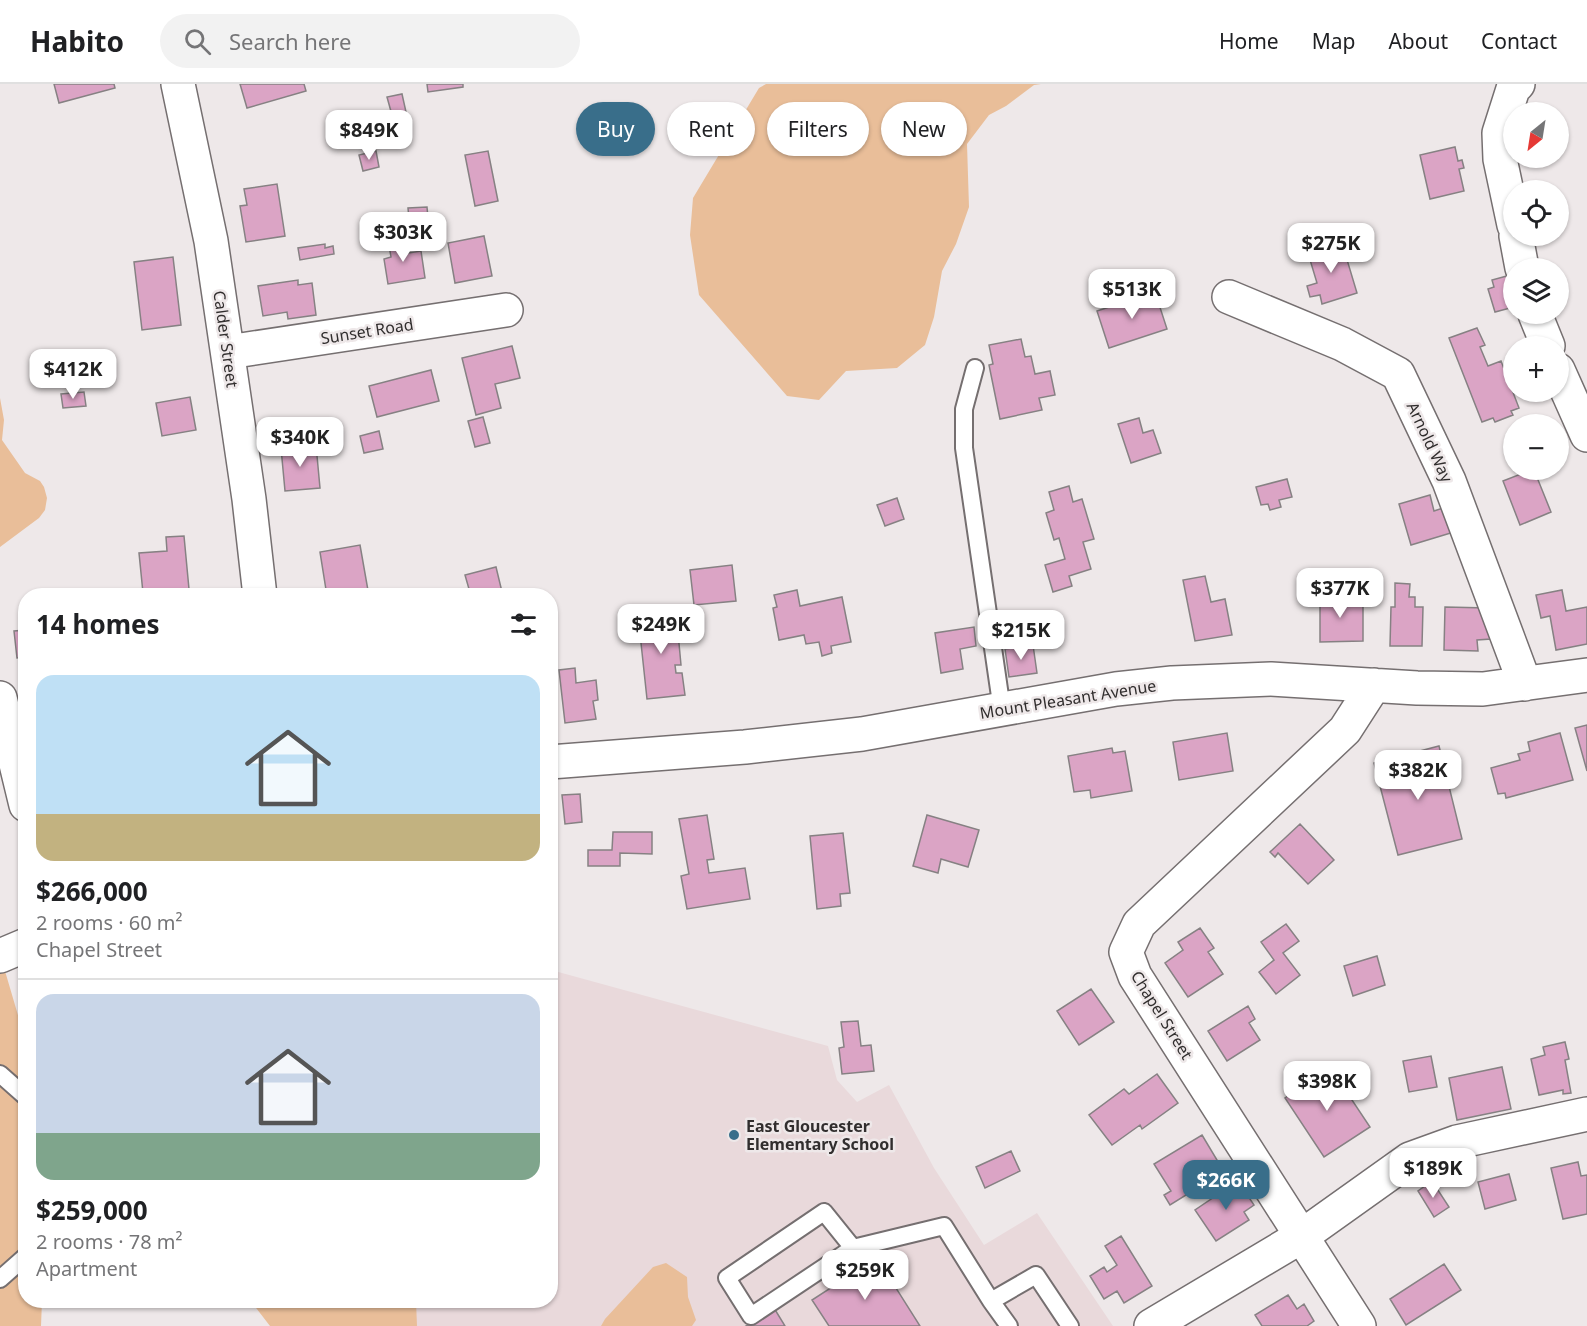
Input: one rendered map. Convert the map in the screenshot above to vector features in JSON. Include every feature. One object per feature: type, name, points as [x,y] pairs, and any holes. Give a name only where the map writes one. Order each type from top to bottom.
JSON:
[{"type":"street","name":"Calder Street","points":[[178,84],[211,241],[249,499],[259,588]]},
{"type":"street","points":[[1504,180],[1500,159],[1499,134],[1513,89],[1518,84]]},
{"type":"street","name":"Arnold Way","points":[[1229,297],[1342,344],[1398,374],[1449,482],[1525,684]]},
{"type":"street","name":"Sunset Road","points":[[228,352],[506,310]]},
{"type":"street","points":[[1569,395],[1587,435]]},
{"type":"street","name":"Mount Pleasant Avenue","points":[[558,761],[745,747],[862,734],[1116,689],[1172,683],[1271,679],[1417,688],[1483,689],[1587,675]]},
{"type":"street","name":"Chapel Street","points":[[1359,1326],[1135,976],[1126,952],[1139,924],[1345,730],[1374,685]]},
{"type":"street","points":[[0,698],[18,772]]},
{"type":"street","points":[[0,956],[18,948]]},
{"type":"street","points":[[1152,1326],[1302,1236],[1410,1159],[1457,1142],[1587,1114]]},
{"type":"lane","points":[[975,368],[964,410],[964,448],[1002,710]]},
{"type":"lane","points":[[0,1074],[18,1090]]},
{"type":"lane","points":[[853,1248],[824,1212],[727,1278],[751,1316],[853,1248],[944,1226],[1009,1326]]},
{"type":"lane","points":[[0,1279],[18,1263]]},
{"type":"lane","points":[[991,1301],[1036,1275],[1070,1326]]},
{"type":"shaded area","points":[[766,84],[1041,84],[1034,85],[1006,106],[989,115],[967,144],[969,207],[956,244],[942,271],[934,317],[925,345],[897,368],[846,371],[819,400],[787,396],[699,295],[690,235],[693,198],[718,156],[755,156],[755,102],[751,102],[759,88]]},
{"type":"shaded area","points":[[0,398],[4,420],[2,440],[25,473],[40,481],[47,498],[45,510],[39,518],[0,547]]},
{"type":"shaded area","points":[[5,971],[18,1015],[18,1308],[42,1308],[41,1326],[0,1326],[0,972]]},
{"type":"shaded area","name":"East Gloucester Elementary School","points":[[558,972],[828,1046],[837,1080],[857,1102],[889,1085],[934,1168],[984,1245],[1037,1213],[1113,1326],[406,1326],[387,1308],[558,1308]]},
{"type":"shaded area","points":[[666,1263],[687,1277],[688,1297],[696,1320],[692,1326],[601,1326],[653,1267]]},
{"type":"shaded area","points":[[256,1308],[416,1308],[417,1326],[270,1326]]},
{"type":"building","points":[[54,84],[114,84],[115,88],[59,103]]},
{"type":"building","points":[[240,84],[304,84],[306,91],[247,108]]},
{"type":"building","points":[[427,84],[463,84],[463,87],[428,92]]},
{"type":"building","points":[[402,94],[406,112],[392,115],[387,97]]},
{"type":"building","points":[[365,117],[369,134],[349,138],[345,121]]},
{"type":"building","points":[[1455,147],[1458,161],[1462,160],[1464,168],[1459,169],[1464,191],[1430,199],[1420,155]]},
{"type":"building","points":[[376,151],[379,167],[363,171],[359,155]]},
{"type":"building","points":[[488,151],[498,201],[475,206],[465,155]]},
{"type":"building","points":[[277,184],[285,236],[246,242],[240,206],[247,205],[244,189]]},
{"type":"building","points":[[427,207],[429,229],[417,230],[417,218],[409,219],[408,208]]},
{"type":"building","points":[[484,236],[492,276],[455,283],[448,243]]},
{"type":"building","points":[[406,237],[409,253],[421,251],[425,278],[388,284],[384,259],[391,257],[388,240]]},
{"type":"building","points":[[1342,243],[1357,293],[1322,304],[1320,295],[1310,297],[1307,286],[1317,283],[1308,253]]},
{"type":"building","points":[[325,244],[325,248],[333,246],[334,254],[300,260],[298,248]]},
{"type":"building","points":[[173,257],[181,325],[142,330],[134,262]]},
{"type":"building","points":[[1503,277],[1503,310],[1495,312],[1488,289],[1494,287],[1492,280]]},
{"type":"building","points":[[298,280],[298,285],[312,283],[316,315],[288,319],[287,312],[263,316],[258,286]]},
{"type":"building","points":[[1155,292],[1167,329],[1109,348],[1097,311]]},
{"type":"building","points":[[1477,328],[1485,345],[1480,347],[1488,366],[1501,361],[1503,402],[1517,402],[1519,408],[1511,411],[1512,414],[1503,414],[1503,419],[1495,422],[1493,418],[1482,422],[1449,338]]},
{"type":"building","points":[[1021,339],[1025,357],[1031,356],[1035,374],[1050,371],[1055,395],[1039,398],[1042,410],[1000,419],[989,365],[993,364],[989,345]]},
{"type":"building","points":[[512,346],[520,378],[495,384],[501,408],[476,415],[462,358]]},
{"type":"building","points":[[431,370],[439,401],[377,417],[369,386]]},
{"type":"building","points":[[84,392],[86,406],[63,408],[61,394]]},
{"type":"building","points":[[190,397],[196,430],[162,436],[156,403]]},
{"type":"building","points":[[483,417],[490,443],[475,447],[468,421]]},
{"type":"building","points":[[1139,418],[1143,433],[1153,430],[1161,453],[1131,463],[1118,424]]},
{"type":"building","points":[[379,431],[383,449],[364,453],[360,436]]},
{"type":"building","points":[[316,445],[320,488],[285,491],[281,448]]},
{"type":"building","points":[[1287,479],[1292,497],[1279,500],[1281,507],[1270,510],[1268,504],[1261,505],[1256,487]]},
{"type":"building","points":[[1538,480],[1551,512],[1520,525],[1503,481]]},
{"type":"building","points":[[1069,486],[1073,502],[1082,499],[1094,539],[1083,542],[1091,569],[1069,576],[1072,586],[1053,592],[1045,565],[1065,559],[1059,538],[1054,540],[1046,513],[1054,510],[1049,492]]},
{"type":"building","points":[[1430,495],[1434,511],[1446,507],[1454,532],[1411,545],[1399,504]]},
{"type":"building","points":[[897,498],[904,519],[885,526],[877,505]]},
{"type":"building","points":[[184,536],[189,588],[142,588],[139,553],[167,551],[166,537]]},
{"type":"building","points":[[360,545],[368,588],[326,588],[320,552]]},
{"type":"building","points":[[732,565],[736,601],[694,605],[690,570]]},
{"type":"building","points":[[496,567],[501,588],[469,588],[465,575]]},
{"type":"building","points":[[1205,576],[1211,602],[1225,599],[1232,635],[1195,641],[1183,580]]},
{"type":"building","points":[[1395,583],[1410,584],[1409,597],[1415,597],[1415,607],[1423,607],[1422,646],[1390,646],[1391,607],[1395,607]]},
{"type":"building","points":[[797,590],[800,606],[842,597],[851,642],[831,646],[832,653],[822,656],[819,642],[806,644],[804,635],[779,640],[773,608],[777,607],[774,595]]},
{"type":"building","points":[[1562,590],[1566,611],[1587,607],[1587,644],[1556,650],[1550,616],[1541,618],[1536,595]]},
{"type":"building","points":[[1320,592],[1344,592],[1344,602],[1363,602],[1363,641],[1320,642]]},
{"type":"building","points":[[1445,607],[1488,608],[1491,639],[1477,640],[1478,651],[1444,650]]},
{"type":"building","points":[[676,611],[681,665],[675,665],[676,673],[682,673],[685,695],[647,699],[638,615]]},
{"type":"building","points":[[974,627],[976,646],[960,649],[963,669],[941,673],[935,633]]},
{"type":"building","points":[[14,631],[18,631],[18,658],[17,658]]},
{"type":"building","points":[[1033,645],[1037,673],[1009,677],[1005,649]]},
{"type":"building","points":[[575,668],[576,683],[596,680],[598,700],[593,701],[596,719],[565,723],[559,670]]},
{"type":"building","points":[[1587,725],[1587,771],[1575,728]]},
{"type":"building","points":[[1227,733],[1233,771],[1179,780],[1173,742]]},
{"type":"building","points":[[1560,733],[1573,780],[1506,798],[1505,793],[1498,794],[1491,768],[1520,760],[1518,754],[1530,751],[1528,742]]},
{"type":"building","points":[[1439,746],[1462,839],[1398,855],[1374,763]]},
{"type":"building","points":[[1112,748],[1113,753],[1125,751],[1132,791],[1091,798],[1090,790],[1074,792],[1068,756]]},
{"type":"building","points":[[580,794],[582,822],[565,824],[562,795]]},
{"type":"building","points":[[707,815],[714,859],[707,860],[709,873],[745,868],[750,899],[687,909],[681,876],[689,874],[679,819]]},
{"type":"building","points":[[927,815],[979,830],[968,867],[941,859],[938,873],[913,866]]},
{"type":"building","points":[[1300,824],[1334,860],[1308,884],[1278,853],[1275,857],[1270,852]]},
{"type":"building","points":[[613,832],[652,832],[652,854],[620,853],[620,866],[588,866],[588,850],[612,850]]},
{"type":"building","points":[[843,833],[850,893],[840,894],[841,906],[817,909],[810,836]]},
{"type":"building","points":[[1286,924],[1299,941],[1283,953],[1300,975],[1276,994],[1259,972],[1274,960],[1261,942]]},
{"type":"building","points":[[1200,928],[1214,948],[1208,952],[1223,974],[1188,997],[1165,963],[1183,950],[1178,942]]},
{"type":"building","points":[[1377,956],[1385,985],[1353,996],[1344,966]]},
{"type":"building","points":[[1091,989],[1114,1022],[1079,1045],[1057,1011]]},
{"type":"building","points":[[1248,1006],[1255,1019],[1249,1023],[1260,1040],[1227,1061],[1208,1031]]},
{"type":"building","points":[[858,1021],[861,1046],[871,1045],[874,1071],[842,1074],[839,1048],[844,1047],[841,1022]]},
{"type":"building","points":[[1565,1042],[1569,1059],[1565,1060],[1571,1093],[1563,1094],[1563,1090],[1539,1095],[1531,1059],[1545,1055],[1543,1047]]},
{"type":"building","points":[[1431,1056],[1437,1087],[1409,1092],[1403,1061]]},
{"type":"building","points":[[1330,1067],[1370,1127],[1324,1157],[1285,1098]]},
{"type":"building","points":[[1502,1067],[1511,1109],[1457,1120],[1449,1078]]},
{"type":"building","points":[[1157,1074],[1178,1103],[1142,1129],[1140,1125],[1112,1145],[1089,1115],[1124,1089],[1129,1094]]},
{"type":"building","points":[[1202,1135],[1220,1165],[1195,1180],[1199,1187],[1170,1205],[1164,1195],[1171,1191],[1154,1164]]},
{"type":"building","points":[[1011,1151],[1020,1171],[985,1188],[976,1167]]},
{"type":"building","points":[[1578,1162],[1581,1176],[1587,1175],[1587,1214],[1563,1219],[1551,1168]]},
{"type":"building","points":[[1509,1174],[1516,1200],[1485,1209],[1478,1182]]},
{"type":"building","points":[[1238,1181],[1254,1205],[1244,1212],[1249,1220],[1216,1241],[1195,1210]]},
{"type":"building","points":[[1432,1181],[1449,1207],[1434,1217],[1418,1191]]},
{"type":"building","points":[[1121,1236],[1152,1286],[1124,1303],[1117,1291],[1104,1299],[1090,1276],[1104,1267],[1107,1272],[1117,1265],[1105,1246]]},
{"type":"building","points":[[877,1258],[920,1326],[829,1326],[812,1300]]},
{"type":"building","points":[[1444,1264],[1461,1290],[1406,1325],[1390,1299]]},
{"type":"building","points":[[1288,1295],[1297,1309],[1304,1304],[1314,1321],[1307,1326],[1262,1326],[1255,1315]]},
{"type":"building","points":[[774,1308],[785,1326],[746,1326]]},
{"type":"place","name":"East Gloucester Elementary School","points":[[734,1135]]}]
